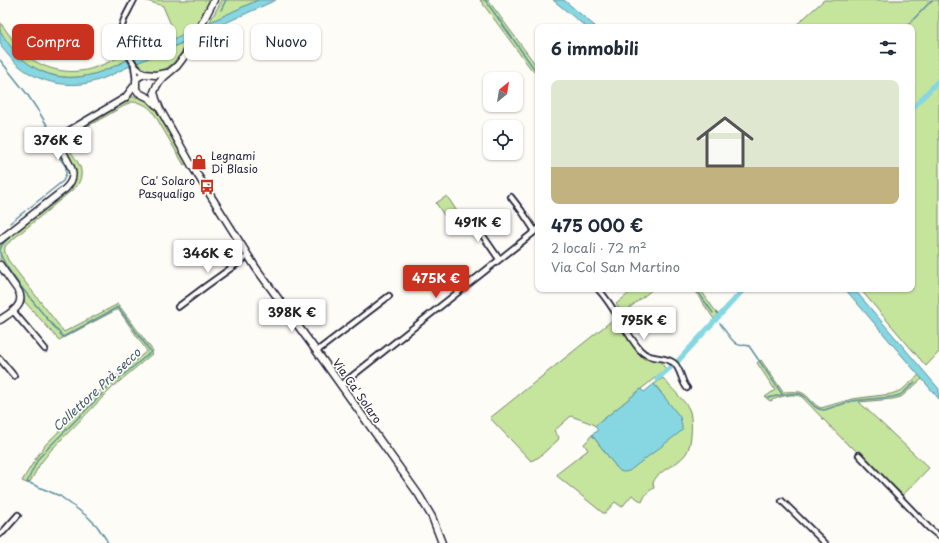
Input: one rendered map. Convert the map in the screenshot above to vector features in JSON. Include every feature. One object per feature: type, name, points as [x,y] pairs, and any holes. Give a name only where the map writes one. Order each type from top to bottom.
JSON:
[{"type":"street","name":"Via Ca' Solaro","points":[[134,0],[121,28],[121,38],[134,65],[141,72],[149,75],[156,81],[157,85]]},
{"type":"street","points":[[0,240],[71,182],[71,166],[61,146],[66,133],[124,98],[152,94],[157,85],[182,60],[214,0]]},
{"type":"street","name":"Via Ca' Solaro","points":[[134,65],[135,83],[138,92],[154,101],[160,109]]},
{"type":"street","points":[[124,98],[137,78],[140,76],[162,75],[169,72]]},
{"type":"street","name":"Via Ca' Solaro","points":[[154,92],[160,109],[195,172],[248,256],[424,504],[432,516],[442,543]]},
{"type":"street","points":[[511,197],[535,228]]},
{"type":"street","points":[[470,217],[499,259]]},
{"type":"street","points":[[341,385],[535,232]]},
{"type":"street","points":[[178,307],[248,256]]},
{"type":"street","points":[[0,265],[21,296],[20,304],[13,311],[1,317]]},
{"type":"street","points":[[600,292],[639,349],[645,354],[673,362],[677,366],[683,384],[687,388]]},
{"type":"street","points":[[317,352],[389,296]]},
{"type":"street","points":[[13,311],[45,349]]},
{"type":"street","points":[[0,359],[14,376]]},
{"type":"street","points":[[859,455],[929,528],[939,536]]},
{"type":"street","points":[[782,501],[825,543]]},
{"type":"street","points":[[0,534],[4,532],[18,515]]},
{"type":"green space","points":[[144,0],[210,0],[197,24],[184,24],[184,34],[176,38],[176,24],[171,24],[163,6]]},
{"type":"green space","points":[[222,0],[258,0],[209,23]]},
{"type":"green space","points":[[480,0],[488,0],[535,64],[535,72]]},
{"type":"green space","points":[[824,0],[939,0],[939,352],[926,366],[863,292],[915,292],[915,24],[797,24]]},
{"type":"green space","points":[[0,22],[12,39],[12,49],[4,39],[0,31]]},
{"type":"green space","points":[[184,42],[184,48],[176,60],[176,46]]},
{"type":"green space","points":[[23,60],[33,60],[43,65],[60,70],[78,71],[87,70],[112,60],[127,60],[100,72],[79,77],[49,74]]},
{"type":"green space","points":[[144,60],[176,60],[169,67],[157,71],[145,70],[137,63]]},
{"type":"green space","points":[[132,97],[143,99],[154,106],[187,163],[184,165],[153,112],[144,104],[131,102],[72,135],[67,142],[67,146],[79,164],[81,172],[80,181],[77,186],[6,245],[5,251],[8,260],[64,332],[118,304],[153,351],[152,354],[114,386],[51,450],[40,464],[29,484],[22,481],[46,444],[108,383],[147,351],[118,309],[59,340],[24,301],[23,294],[0,260],[0,244],[74,182],[76,171],[68,156],[65,146],[66,139],[70,133]]},
{"type":"green space","points":[[447,196],[462,219],[451,226],[436,203]]},
{"type":"green space","points":[[630,292],[649,292],[623,313],[616,304]]},
{"type":"green space","points":[[695,292],[702,292],[718,314],[714,319]]},
{"type":"green space","points":[[615,318],[644,359],[659,360],[666,369],[595,426],[571,416],[554,431],[559,437],[558,440],[539,457],[531,461],[490,418]]},
{"type":"green space","points":[[761,360],[783,392],[803,393],[815,405],[821,408],[852,399],[897,392],[903,389],[919,375],[922,379],[901,397],[859,402],[929,468],[903,495],[851,446],[850,447],[802,397],[790,395],[770,401],[765,397],[775,390],[757,363]]},
{"type":"green space","points":[[663,378],[689,409],[691,430],[689,448],[679,461],[657,477],[653,483],[654,488],[646,494],[642,502],[632,495],[622,507],[615,502],[605,513],[603,513],[557,476],[558,473],[588,450],[584,444],[592,435],[617,468],[622,472],[661,392],[654,384]]},
{"type":"water","points":[[258,0],[276,0],[223,24],[206,24]]},
{"type":"water","points":[[553,0],[564,0],[592,24],[582,24]]},
{"type":"water","points":[[0,30],[12,48],[12,60],[3,49],[0,40]]},
{"type":"water","points":[[184,34],[184,42],[176,45],[176,38]]},
{"type":"water","points":[[12,60],[24,60],[37,69],[62,77],[90,75],[104,71],[127,60],[130,66],[95,81],[72,85],[41,79],[32,75]]},
{"type":"water","points":[[136,60],[144,60],[137,63]]},
{"type":"water","points":[[848,292],[857,292],[939,389],[939,399]]},
{"type":"water","points":[[654,384],[680,417],[682,430],[629,471],[622,472],[617,468],[592,435],[593,433],[597,432],[595,426],[641,389],[644,392]]},
{"type":"waterway","points":[[221,10],[226,0]]},
{"type":"waterway","points":[[485,0],[535,69]]},
{"type":"waterway","points":[[909,24],[932,0]]},
{"type":"waterway","name":"Collettore Prà secco","points":[[0,60],[27,94],[39,112],[53,135],[53,148],[66,167],[66,174],[63,181],[28,209]]},
{"type":"waterway","points":[[915,106],[939,80]]},
{"type":"waterway","name":"Collettore Prà secco","points":[[10,223],[25,211]]},
{"type":"waterway","name":"Collettore Prà secco","points":[[16,233],[2,245],[0,251],[2,258],[8,269],[27,294],[63,337],[118,307],[151,352],[111,385],[49,447],[38,459],[27,482],[60,496],[88,517],[97,526],[108,543]]},
{"type":"waterway","points":[[698,292],[713,313]]},
{"type":"waterway","points":[[677,362],[741,292]]},
{"type":"waterway","points":[[720,323],[728,335],[738,345],[749,346],[782,394]]},
{"type":"waterway","points":[[657,379],[672,366]]},
{"type":"waterway","points":[[768,398],[780,395],[800,394],[814,406],[824,410],[852,401],[900,395],[915,382]]},
{"type":"place","name":"Legnami Di Blasio","points":[[199,162]]},
{"type":"place","name":"Ca' Solaro Pasqualigo","points":[[207,187]]}]
